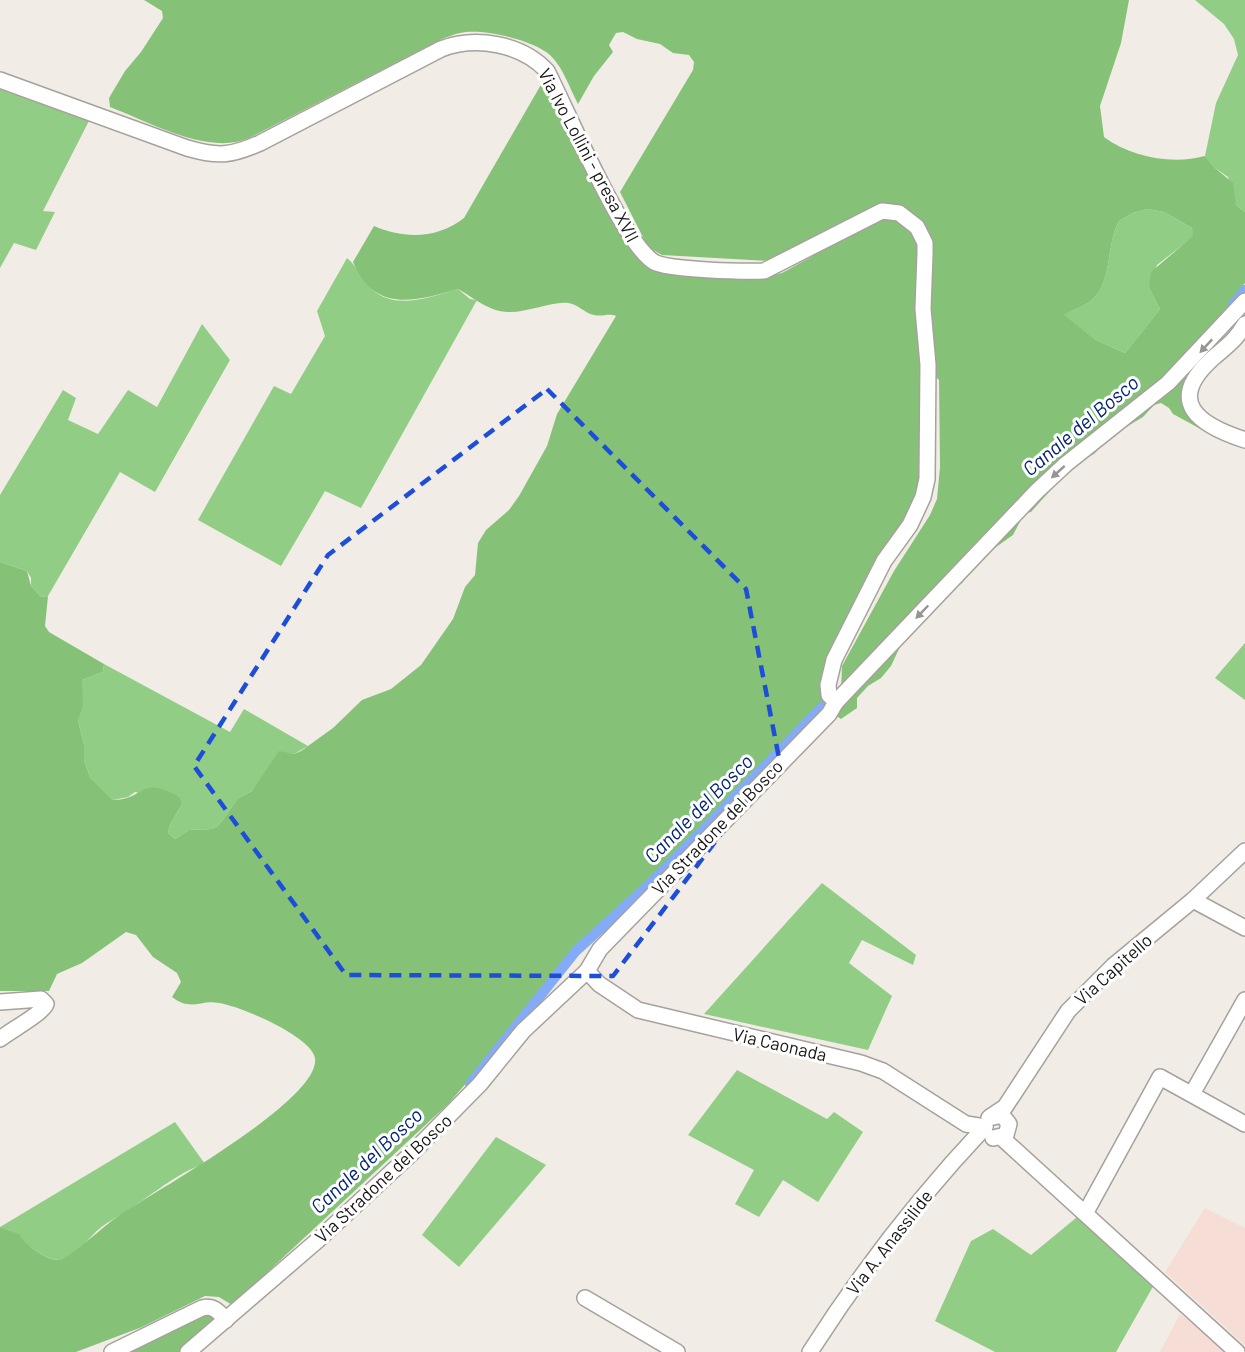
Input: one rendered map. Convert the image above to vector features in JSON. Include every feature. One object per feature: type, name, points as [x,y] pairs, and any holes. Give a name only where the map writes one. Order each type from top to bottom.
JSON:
[{"type":"street","name":"Via Ivo Lollini - presa XVII","points":[[0,80],[188,148],[217,156],[260,143],[441,49],[456,43],[484,42],[529,55],[547,71],[627,229],[644,254],[664,266],[764,271],[775,268],[809,247],[875,213],[890,211],[907,218],[917,227],[925,243],[923,309],[928,365],[927,479],[923,497],[910,525],[884,561],[834,660],[828,685],[833,699]]},
{"type":"street","name":"Via Stradone del Bosco","points":[[188,1352],[222,1316],[418,1147],[480,1084],[523,1031],[587,971],[600,949],[829,714],[833,699],[1037,491],[1066,464],[1168,383],[1245,302]]},
{"type":"street","points":[[1243,439],[1220,433],[1207,425],[1192,410],[1190,398],[1193,384],[1201,371],[1233,344],[1245,324]]},
{"type":"street","name":"Via Capitello","points":[[992,1126],[1068,1011],[1113,966],[1193,900],[1245,851]]},
{"type":"street","points":[[1193,900],[1245,928]]},
{"type":"street","name":"Via Caonada","points":[[587,971],[598,984],[638,1010],[861,1063],[883,1071],[966,1124],[992,1126],[1237,1352]]},
{"type":"street","points":[[0,1002],[41,999],[46,1004],[42,1011],[0,1039]]},
{"type":"street","points":[[1192,1094],[1245,1000]]},
{"type":"street","points":[[1086,1212],[1160,1077],[1245,1124]]},
{"type":"street","name":"Via A. Anassilide","points":[[810,1352],[846,1295],[958,1154],[992,1126]]},
{"type":"street","points":[[585,1298],[677,1352]]},
{"type":"street","points":[[112,1352],[208,1306],[222,1316]]},
{"type":"highlighted area","points":[[547,389],[746,589],[779,758],[613,976],[346,975],[194,766],[328,555]]},
{"type":"shaded area","points":[[1205,1208],[1245,1228],[1245,1345],[1165,1272]]},
{"type":"shaded area","points":[[1180,1314],[1229,1352],[1160,1352]]},
{"type":"green space","points":[[144,0],[1129,0],[1121,43],[1100,106],[1104,137],[1127,150],[1152,157],[1179,160],[1205,156],[1233,183],[1236,205],[1245,212],[1245,283],[1240,290],[1230,328],[1184,385],[1183,392],[1187,404],[1214,428],[1208,433],[1173,414],[1161,403],[1154,405],[1143,417],[1111,436],[1094,454],[1074,464],[1031,512],[1024,514],[1013,535],[982,557],[962,583],[937,602],[933,612],[905,636],[891,666],[881,678],[868,686],[857,698],[857,708],[841,719],[835,715],[841,690],[842,666],[894,571],[930,515],[937,499],[940,467],[939,380],[925,366],[923,495],[826,689],[823,706],[648,887],[591,934],[564,961],[524,1017],[448,1104],[232,1305],[219,1297],[205,1296],[142,1327],[76,1352],[0,1352],[0,1227],[19,1234],[42,1255],[54,1260],[64,1258],[117,1217],[231,1144],[264,1120],[292,1097],[310,1076],[315,1058],[311,1049],[301,1041],[258,1016],[229,1005],[212,1002],[185,1004],[172,997],[181,982],[177,973],[153,957],[136,935],[126,932],[82,963],[57,974],[49,991],[0,991],[0,562],[27,571],[31,586],[41,597],[48,596],[45,626],[49,632],[104,664],[103,672],[82,680],[83,705],[78,721],[84,744],[84,760],[90,777],[113,800],[123,799],[149,788],[157,788],[179,797],[182,804],[168,833],[175,839],[189,830],[212,829],[219,825],[238,798],[252,791],[279,751],[294,754],[301,751],[333,728],[362,700],[391,689],[421,665],[453,619],[465,587],[475,575],[478,543],[486,530],[509,510],[519,496],[547,446],[557,414],[616,316],[594,315],[568,303],[515,312],[494,310],[458,289],[412,299],[398,300],[385,297],[373,290],[362,279],[353,262],[374,226],[397,233],[420,235],[443,230],[464,218],[546,76],[631,247],[646,264],[770,276],[782,273],[813,256],[802,245],[769,261],[662,255],[648,247],[620,192],[693,70],[694,62],[689,55],[673,53],[660,44],[637,39],[623,32],[616,33],[609,45],[613,52],[594,76],[578,104],[559,66],[550,55],[542,50],[507,36],[481,32],[458,33],[442,39],[249,138],[216,143],[179,135],[110,107],[109,98],[125,71],[141,52],[163,18],[162,11]],"holes":[[[1148,209],[1164,212],[1192,228],[1193,236],[1151,272],[1149,288],[1160,309],[1125,353],[1096,340],[1064,315],[1089,302],[1099,292],[1119,221],[1133,213]]]},
{"type":"green space","points":[[1195,0],[1245,0],[1245,212],[1236,205],[1228,177],[1215,168],[1205,156],[1216,103],[1238,55],[1234,39],[1224,24]]},
{"type":"green space","points":[[0,80],[92,115],[43,211],[55,212],[36,250],[14,243],[0,268]]},
{"type":"green space","points":[[1148,209],[1164,212],[1192,228],[1194,236],[1157,265],[1149,288],[1160,309],[1125,353],[1096,340],[1063,315],[1089,302],[1099,292],[1119,221],[1133,213]]},
{"type":"green space","points":[[347,258],[373,290],[392,300],[415,300],[458,289],[470,299],[477,300],[361,508],[325,491],[281,566],[198,520],[274,386],[291,394],[325,336],[317,311]]},
{"type":"green space","points":[[202,324],[230,360],[155,492],[120,472],[48,596],[41,597],[31,586],[31,578],[27,571],[0,562],[0,495],[63,390],[76,398],[68,420],[98,434],[128,390],[157,407]]},
{"type":"green space","points":[[1245,643],[1245,700],[1215,678]]},
{"type":"green space","points":[[104,664],[230,732],[244,709],[308,746],[294,754],[287,753],[252,791],[238,798],[219,825],[212,829],[189,830],[175,839],[168,833],[182,804],[135,792],[128,797],[113,800],[90,777],[84,760],[84,744],[78,721],[82,705],[82,680],[103,672]]},
{"type":"green space","points":[[822,883],[916,955],[913,965],[862,940],[849,963],[892,996],[868,1050],[704,1014]]},
{"type":"green space","points":[[737,1070],[827,1119],[834,1112],[863,1132],[818,1202],[783,1180],[759,1217],[735,1204],[754,1170],[688,1135]]},
{"type":"green space","points":[[175,1122],[205,1164],[177,1177],[99,1229],[71,1256],[60,1260],[49,1258],[30,1247],[18,1234],[0,1227]]},
{"type":"green space","points":[[496,1137],[546,1165],[459,1267],[422,1235]]},
{"type":"green space","points":[[1082,1213],[1155,1283],[1116,1352],[995,1352],[935,1321],[971,1241],[993,1229],[1031,1255]]},
{"type":"green space","points":[[197,1313],[211,1316],[217,1323],[181,1352],[120,1352]]},
{"type":"waterway","name":"Canale del Bosco","points":[[1232,306],[1245,290]]},
{"type":"waterway","name":"Canale del Bosco","points":[[470,1084],[576,951],[652,882],[836,693]]}]
